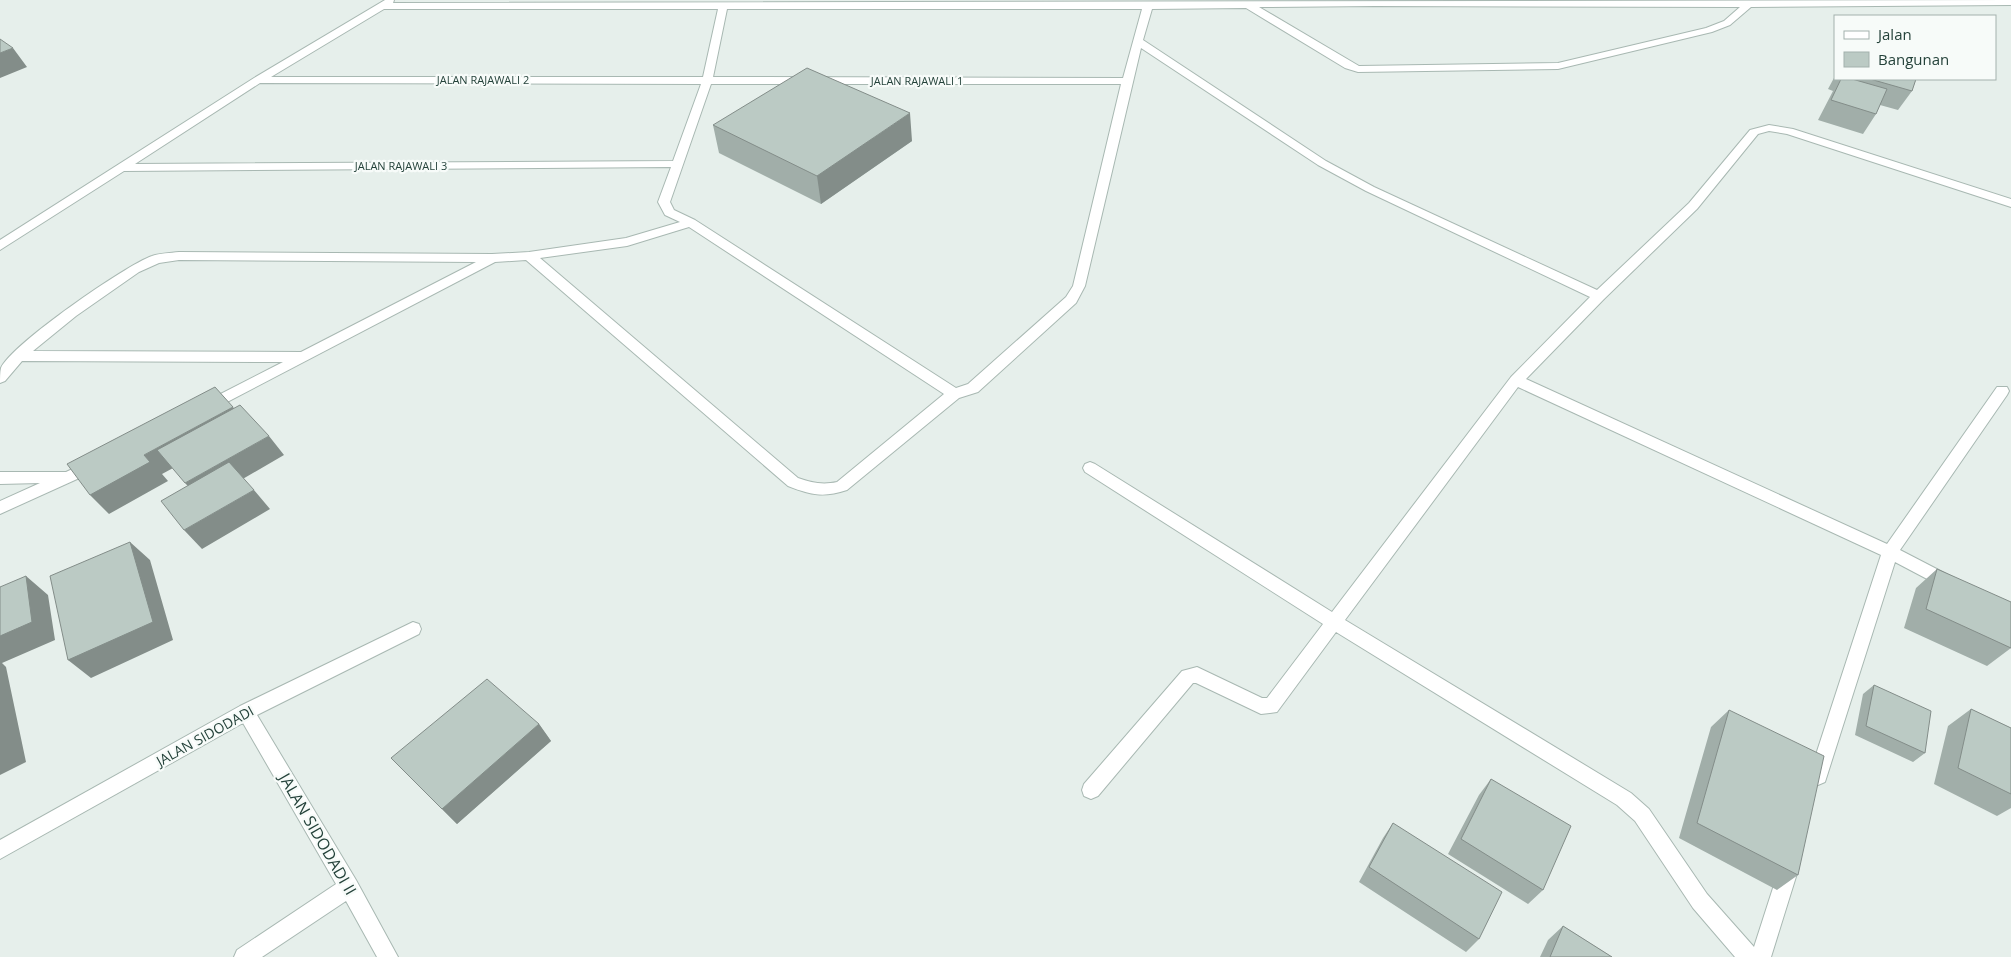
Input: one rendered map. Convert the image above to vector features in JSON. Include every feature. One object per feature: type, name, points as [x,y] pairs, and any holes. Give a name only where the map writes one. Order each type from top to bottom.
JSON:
[{"type":"street","points":[[0,246],[258,80],[386,3],[723,7],[1107,2],[1148,6],[1247,2],[1374,1],[1749,4],[1764,2],[1892,1],[2011,2]]},
{"type":"street","points":[[1247,2],[1349,66],[1358,69],[1558,66],[1709,30],[1727,23],[1749,4]]},
{"type":"street","points":[[529,256],[793,482],[811,489],[827,491],[842,486],[954,394],[973,388],[1071,300],[1080,286],[1127,81],[1148,6]]},
{"type":"street","points":[[723,7],[707,80],[664,202],[669,212],[691,223],[954,394]]},
{"type":"street","points":[[1138,41],[1322,163],[1370,189],[1599,296]]},
{"type":"street","name":"JALAN RAJAWALI 2","points":[[258,80],[707,80]]},
{"type":"street","name":"JALAN RAJAWALI 1","points":[[707,80],[1127,81]]},
{"type":"street","points":[[1091,790],[1188,676],[1197,675],[1261,706],[1271,706],[1516,380],[1599,296],[1693,206],[1754,132],[1769,128],[1789,131],[2011,203]]},
{"type":"street","name":"JALAN RAJAWALI 3","points":[[124,168],[678,164]]},
{"type":"street","points":[[0,378],[18,356],[71,313],[135,269],[156,259],[179,256],[492,258],[529,256],[627,242],[691,223]]},
{"type":"street","points":[[192,415],[492,258]]},
{"type":"street","points":[[18,356],[304,357]]},
{"type":"street","points":[[1516,380],[1890,552],[1959,589]]},
{"type":"street","points":[[1812,794],[1890,552],[2002,391]]},
{"type":"street","points":[[0,508],[106,459]]},
{"type":"street","points":[[1090,468],[1334,622],[1624,799],[1642,815],[1700,901],[1749,957]]},
{"type":"street","points":[[0,478],[72,476]]},
{"type":"street","name":"JALAN SIDODADI","points":[[0,850],[246,712],[413,629]]},
{"type":"street","name":"JALAN SIDODADI II","points":[[246,712],[388,957]]},
{"type":"street","points":[[1761,957],[1794,851]]},
{"type":"street","points":[[244,957],[349,887]]},
{"type":"building","points":[[0,39],[13,48],[0,53]]},
{"type":"building","points":[[807,68],[910,113],[817,176],[713,125]]},
{"type":"building","points":[[1841,80],[1856,80],[1887,89],[1876,114],[1831,100]]},
{"type":"building","points":[[1874,80],[1916,80],[1912,91]]},
{"type":"building","points":[[215,387],[233,407],[144,455],[150,462],[90,495],[67,464]]},
{"type":"building","points":[[240,405],[269,436],[185,483],[157,450]]},
{"type":"building","points":[[229,462],[254,490],[184,530],[161,501]]},
{"type":"building","points":[[130,542],[153,622],[68,660],[50,576]]},
{"type":"building","points":[[1937,569],[2011,602],[2011,648],[1926,609]]},
{"type":"building","points":[[26,576],[32,622],[0,636],[0,587]]},
{"type":"building","points":[[487,679],[539,724],[442,809],[391,758]]},
{"type":"building","points":[[1874,685],[1931,711],[1925,753],[1866,726]]},
{"type":"building","points":[[1971,709],[2011,728],[2011,794],[1958,768]]},
{"type":"building","points":[[1729,710],[1824,756],[1798,875],[1697,823]]},
{"type":"building","points":[[1491,779],[1571,826],[1543,890],[1461,839]]},
{"type":"building","points":[[1393,823],[1502,892],[1479,939],[1369,867]]},
{"type":"building","points":[[1563,926],[1612,957],[1550,957]]}]
